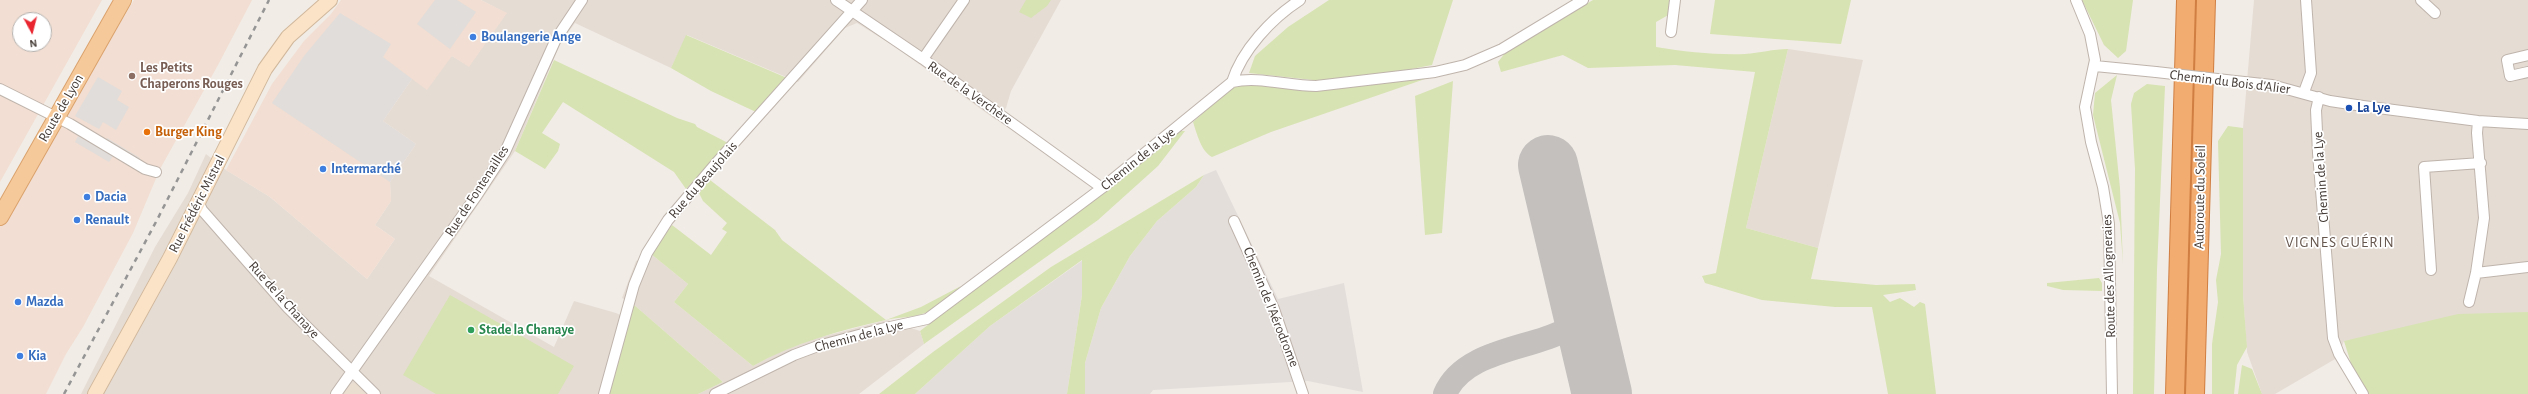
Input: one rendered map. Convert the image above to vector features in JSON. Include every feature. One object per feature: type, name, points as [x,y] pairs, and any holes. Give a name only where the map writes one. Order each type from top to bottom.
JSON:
[{"type":"highway","name":"Autoroute du Soleil","points":[[2175,394],[2186,0]]},
{"type":"highway","name":"Autoroute du Soleil","points":[[2195,394],[2206,0]]},
{"type":"main road","name":"Route de Lyon","points":[[0,217],[113,0]]},
{"type":"main road","name":"Route de Lyon","points":[[0,198],[123,0]]},
{"type":"street","name":"Rue Frédéric Mistral","points":[[306,19],[306,15],[316,0]]},
{"type":"street","name":"Rue Frédéric Mistral","points":[[96,394],[198,201],[265,69],[280,47],[306,19],[311,17],[330,0]]},
{"type":"street","name":"Rue de Fontenailles","points":[[336,394],[477,195],[504,152],[556,39],[582,0]]},
{"type":"street","name":"Rue de la Verchère","points":[[836,0],[853,10],[923,59],[1102,188]]},
{"type":"street","name":"Rue du Beaujolais","points":[[604,394],[634,285],[646,253],[668,220],[718,161],[862,0]]},
{"type":"street","points":[[923,59],[964,0]]},
{"type":"street","points":[[1300,0],[1267,28],[1242,58],[1232,82],[1254,80],[1283,85],[1316,86],[1435,72],[1482,59],[1583,0]]},
{"type":"street","points":[[1671,32],[1675,0]]},
{"type":"street","points":[[2076,0],[2093,44],[2095,66]]},
{"type":"street","points":[[2304,92],[2311,73],[2306,0]]},
{"type":"street","points":[[2421,0],[2435,13]]},
{"type":"street","points":[[2528,55],[2507,60],[2510,76],[2528,72]]},
{"type":"street","name":"Chemin du Bois d'Alier","points":[[2095,66],[2272,85],[2363,106],[2478,121],[2528,124]]},
{"type":"street","name":"Route des Allogneraies","points":[[2095,66],[2085,107],[2091,142],[2103,187],[2109,224],[2111,257],[2112,394]]},
{"type":"street","name":"Chemin de la Lye","points":[[715,394],[794,355],[818,346],[866,332],[927,319],[1102,188],[1232,82]]},
{"type":"street","points":[[0,89],[52,115],[145,168],[156,172]]},
{"type":"street","name":"Chemin de la Lye","points":[[2319,97],[2316,110],[2318,153],[2333,338],[2340,354],[2363,394]]},
{"type":"street","points":[[2469,302],[2476,273],[2484,218],[2481,163],[2477,133],[2478,121]]},
{"type":"street","points":[[2431,270],[2424,167],[2481,163]]},
{"type":"street","name":"Rue de la Chanaye","points":[[198,201],[202,210],[288,308],[375,394]]},
{"type":"street","name":"Chemin de l'Aérodrome","points":[[1234,221],[1274,309],[1303,394]]},
{"type":"street","points":[[2476,273],[2528,267]]},
{"type":"shaded area","points":[[0,0],[102,0],[0,182]]},
{"type":"shaded area","points":[[134,0],[252,0],[218,65],[160,169],[133,233],[83,327],[66,354],[46,394],[0,394],[0,226],[85,76],[102,53]]},
{"type":"shaded area","points":[[341,0],[481,0],[507,13],[469,67],[452,56],[427,90],[412,79],[383,121],[416,144],[390,182],[391,201],[375,225],[395,239],[367,279],[270,197],[226,170],[272,84],[304,41],[331,14]]},
{"type":"shaded area","points":[[435,0],[457,0],[476,12],[450,49],[417,24]]},
{"type":"shaded area","points":[[481,0],[1061,0],[1011,91],[1006,108],[996,120],[897,48],[857,23],[845,28],[798,82],[687,35],[671,68],[575,23],[561,42],[515,151],[429,276],[554,347],[574,301],[616,313],[629,319],[609,394],[81,394],[155,247],[188,193],[206,154],[226,170],[270,197],[367,279],[395,239],[375,225],[391,201],[390,182],[416,144],[383,121],[412,79],[452,56],[469,66],[506,13]]},
{"type":"shaded area","points":[[2254,0],[2528,0],[2528,312],[2344,341],[2337,358],[2275,394],[2262,394],[2247,352],[2243,295],[2243,128]]},
{"type":"shaded area","points":[[340,13],[391,44],[383,57],[412,79],[383,121],[416,144],[390,182],[272,103],[304,56]]},
{"type":"shaded area","points":[[1788,49],[1863,60],[1818,248],[1746,228]]},
{"type":"shaded area","points":[[98,77],[122,91],[117,100],[129,107],[116,130],[103,122],[99,129],[75,116]]},
{"type":"shaded area","points":[[78,136],[113,156],[109,162],[75,142]]},
{"type":"shaded area","points":[[107,138],[140,158],[138,161],[105,142]]},
{"type":"shaded area","points":[[1216,170],[1278,299],[1344,283],[1363,392],[1308,381],[1153,390],[1150,394],[1085,394],[1085,363],[1101,308],[1130,256],[1157,221],[1196,187],[1204,175]]},
{"type":"shaded area","points":[[651,254],[688,284],[674,302],[753,366],[777,353],[813,339],[887,320],[920,331],[924,344],[859,394],[698,394],[723,382],[633,304],[622,298],[636,261]]},
{"type":"shaded area","points":[[1083,260],[1082,295],[1067,394],[915,394],[990,326]]},
{"type":"shaded area","points":[[355,382],[368,394],[342,394],[349,385]]},
{"type":"green space","points":[[1026,0],[1051,0],[1047,6],[1031,18],[1019,12]]},
{"type":"green space","points":[[1329,0],[1453,0],[1432,65],[1365,78],[1322,81],[1249,73],[1255,56],[1288,27]]},
{"type":"green space","points":[[1593,0],[1671,0],[1670,14],[1656,22],[1656,47],[1689,52],[1723,54],[1745,54],[1788,49],[1746,228],[1818,248],[1811,279],[1876,285],[1915,284],[1916,290],[1883,295],[1890,302],[1900,298],[1914,307],[1920,302],[1925,304],[1936,394],[1888,394],[1872,307],[1835,307],[1762,300],[1705,283],[1702,276],[1716,273],[1755,72],[1675,65],[1588,68],[1563,55],[1501,72],[1498,62],[1505,53]]},
{"type":"green space","points":[[1715,0],[1851,0],[1841,44],[1710,34]]},
{"type":"green space","points":[[2082,0],[2133,0],[2126,51],[2118,58],[2104,45]]},
{"type":"green space","points":[[686,35],[787,78],[756,112],[711,91],[671,68]]},
{"type":"green space","points":[[554,60],[677,118],[695,124],[697,127],[728,143],[686,189],[674,172],[563,102],[542,133],[560,144],[558,151],[545,169],[515,151]]},
{"type":"green space","points":[[2117,75],[2111,100],[2120,188],[2123,264],[2120,223],[2093,115],[2095,93]]},
{"type":"green space","points":[[1425,79],[1271,132],[1212,157],[1202,146],[1193,122],[1224,94],[1240,85],[1254,84],[1309,90]]},
{"type":"green space","points":[[1453,81],[1442,233],[1425,235],[1415,96]]},
{"type":"green space","points":[[2147,84],[2165,86],[2157,270],[2154,394],[2133,394],[2135,169],[2131,104],[2134,93]]},
{"type":"green space","points":[[2228,126],[2243,128],[2243,295],[2247,347],[2237,365],[2234,394],[2212,394],[2212,344],[2218,302],[2216,280],[2221,254],[2218,141]]},
{"type":"green space","points":[[1180,131],[1185,131],[1158,166],[1098,220],[924,344],[920,331]]},
{"type":"green space","points":[[1204,175],[1196,187],[1157,221],[1130,256],[1101,308],[1085,363],[1085,394],[1067,394],[1082,295],[1082,260],[990,326],[915,394],[879,394],[933,352],[1051,267]]},
{"type":"green space","points":[[710,180],[775,230],[782,240],[886,320],[818,338],[801,344],[753,366],[674,302],[688,284],[651,254],[672,225],[711,255],[727,232],[722,229],[727,223],[703,201],[699,193]]},
{"type":"green space","points":[[2099,278],[2102,283],[2102,291],[2063,290],[2047,286],[2047,283]]},
{"type":"green space","points":[[961,286],[930,311],[916,316],[886,320],[921,307]]},
{"type":"green space","name":"Stade la Chanaye","points":[[450,295],[574,366],[558,394],[436,394],[403,375]]},
{"type":"green space","points":[[633,304],[723,382],[698,394],[609,394]]},
{"type":"green space","points":[[2528,312],[2528,394],[2367,394],[2353,370],[2344,341],[2458,314]]},
{"type":"green space","points":[[2242,365],[2252,369],[2262,394],[2238,394]]},
{"type":"taxiway","points":[[1445,394],[1457,376],[1475,363],[1497,353],[1541,340],[1561,332],[1575,323],[1582,309]]},
{"type":"taxiway","points":[[1560,333],[1576,334],[1590,346]]},
{"type":"runway","points":[[1548,165],[1602,394]]},
{"type":"railway","points":[[64,394],[157,220],[269,0]]},
{"type":"place","name":"Boulangerie Ange","points":[[473,37]]},
{"type":"place","name":"Les Petits Chaperons Rouges","points":[[132,76]]},
{"type":"place","name":"La Lye","points":[[2349,108]]},
{"type":"place","name":"Burger King","points":[[147,132]]},
{"type":"place","name":"Intermarché","points":[[323,169]]},
{"type":"place","name":"Dacia","points":[[87,197]]},
{"type":"place","name":"Renault","points":[[77,220]]},
{"type":"place","name":"Mazda","points":[[18,302]]},
{"type":"place","name":"Stade la Chanaye","points":[[471,330]]},
{"type":"place","name":"Kia","points":[[20,356]]},
{"type":"district","name":"VIGNES GUÉRIN","points":[[2340,242]]}]
